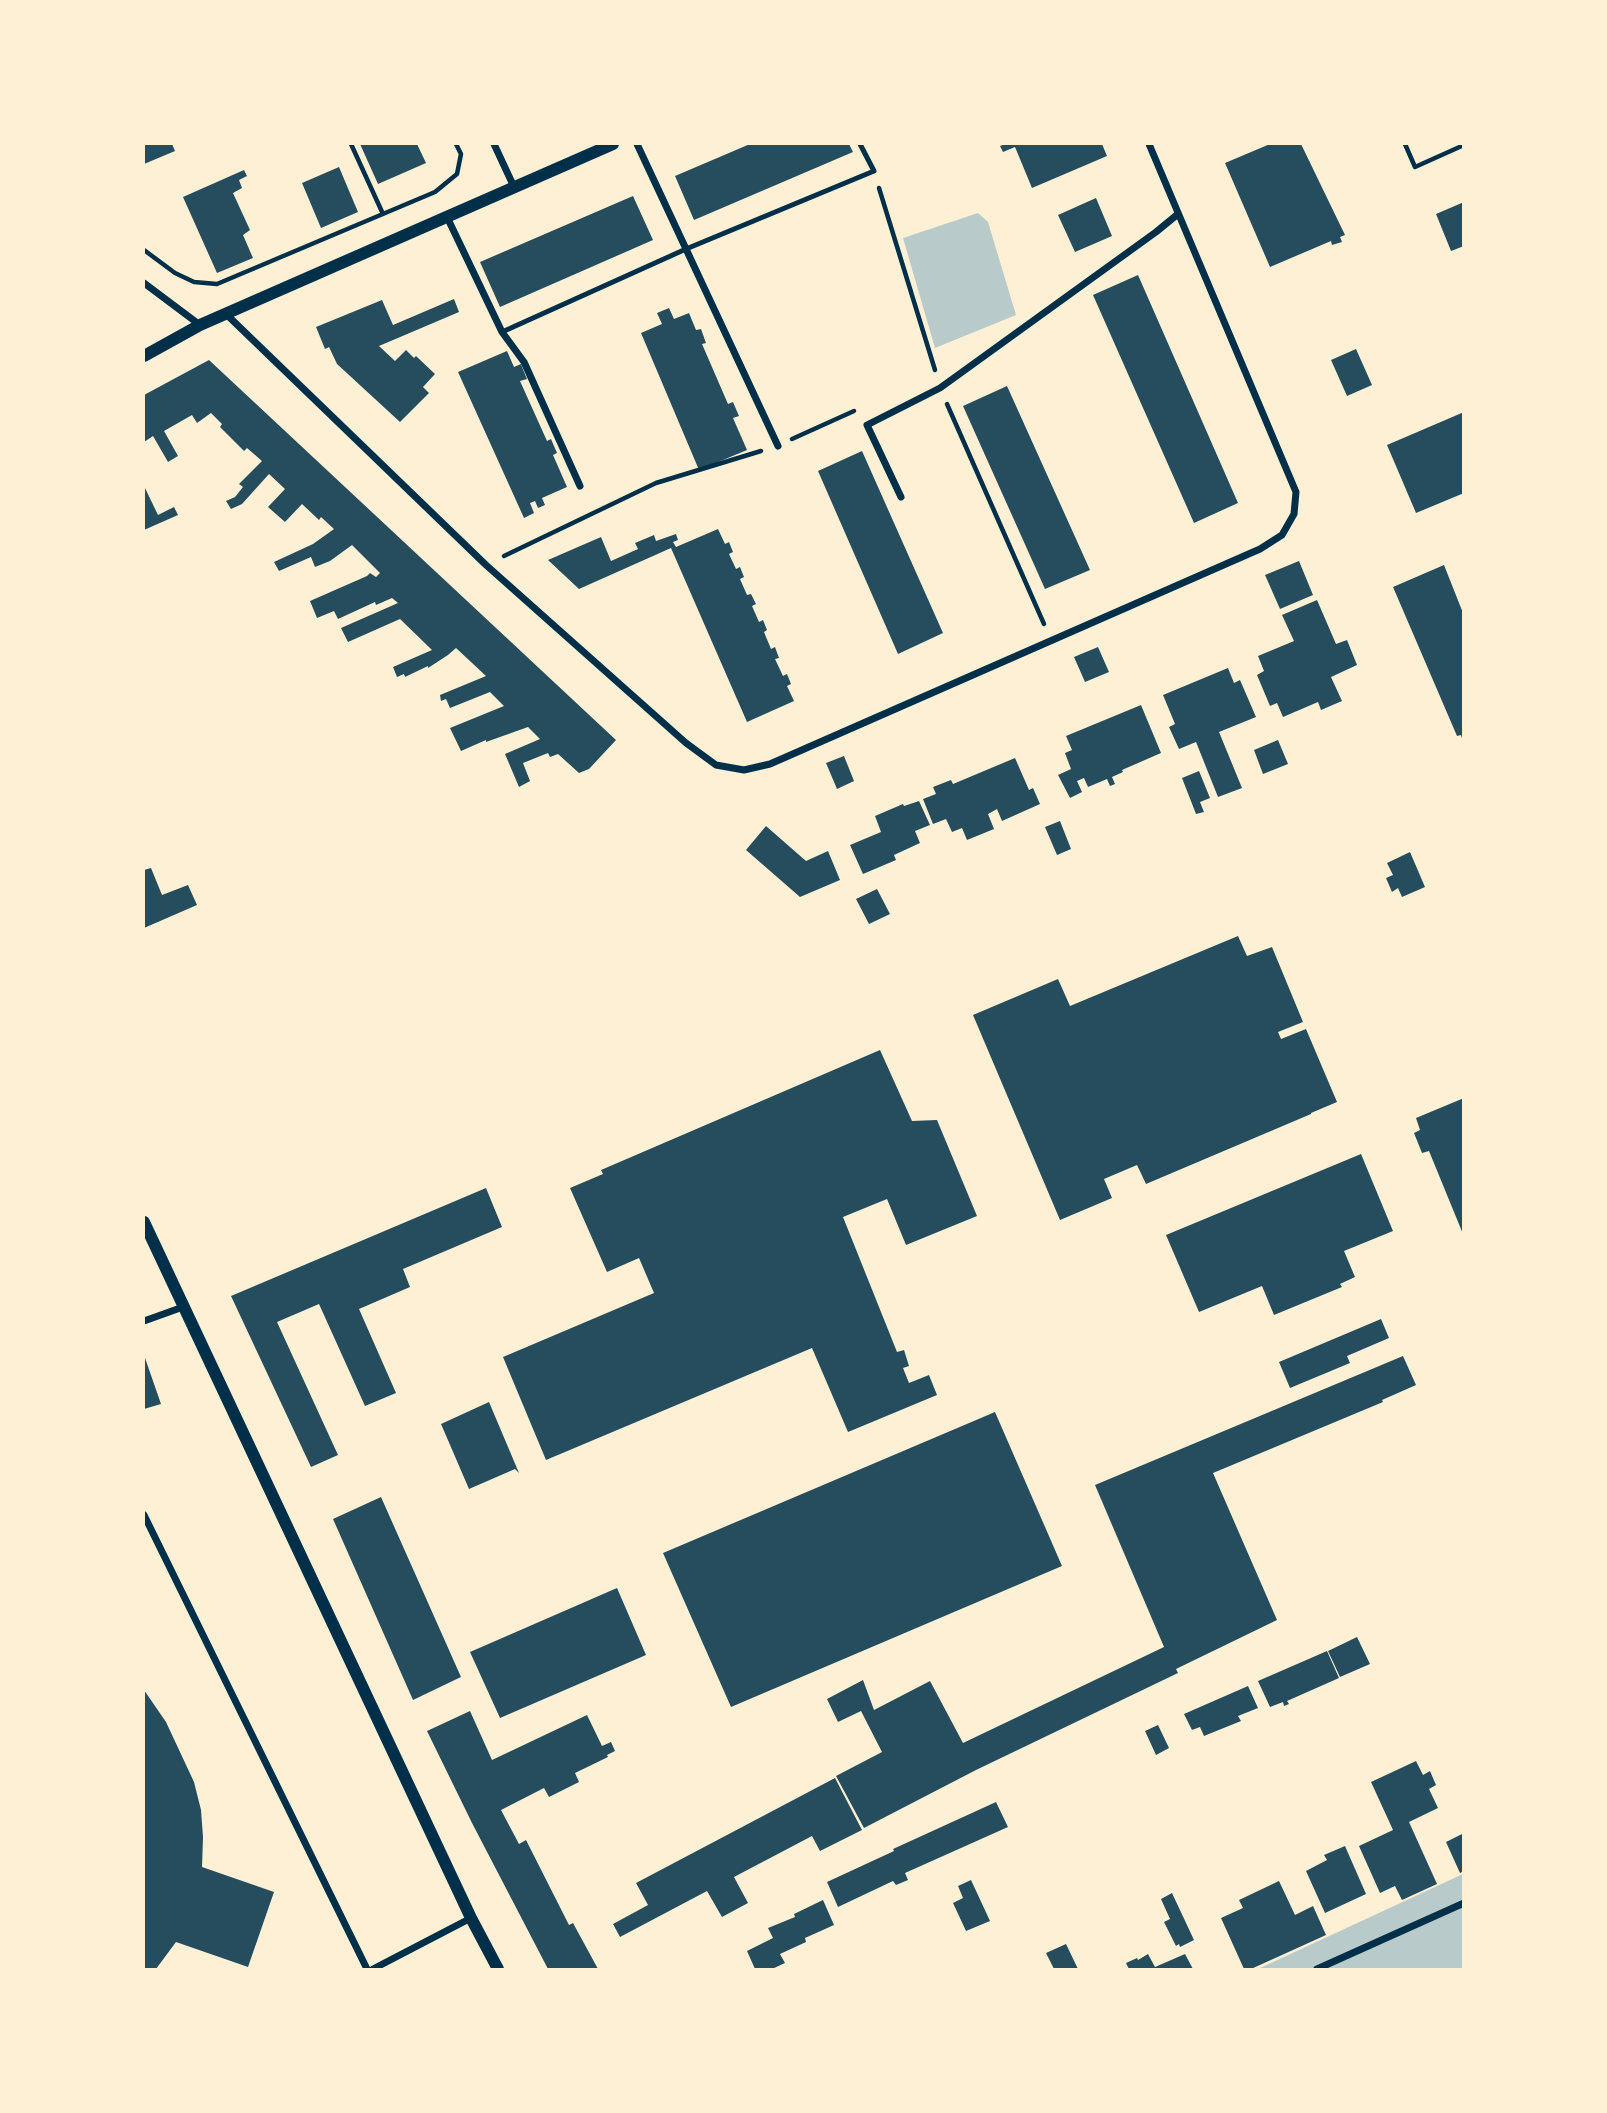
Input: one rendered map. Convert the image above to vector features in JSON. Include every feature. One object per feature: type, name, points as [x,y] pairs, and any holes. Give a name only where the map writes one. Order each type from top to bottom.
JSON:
[{"type":"street","points":[[494,144],[514,187]]},
{"type":"street","points":[[144,356],[200,325],[613,144]]},
{"type":"street","points":[[637,144],[778,446]]},
{"type":"street","points":[[226,314],[486,565],[676,734],[716,765],[744,770],[770,764],[1052,641],[1260,549],[1282,534],[1294,514],[1296,492],[1149,144]]},
{"type":"street","points":[[901,497],[867,425],[940,388],[1145,241],[1178,214]]},
{"type":"street","points":[[447,217],[502,332],[524,362],[580,486]]},
{"type":"street","points":[[144,283],[200,325]]},
{"type":"street","points":[[144,1222],[471,1918],[498,1969]]},
{"type":"street","points":[[144,1321],[184,1307]]},
{"type":"street","points":[[144,1515],[370,1969],[471,1918]]},
{"type":"street","points":[[1317,1969],[1464,1903]]},
{"type":"lane","points":[[502,332],[686,249],[874,172],[860,144]]},
{"type":"path","points":[[351,144],[383,214]]},
{"type":"path","points":[[144,250],[174,273],[194,282],[217,284],[435,192],[457,174],[461,154],[456,144]]},
{"type":"path","points":[[1405,144],[1415,167],[1464,145]]},
{"type":"path","points":[[874,172],[940,388],[1052,641]]},
{"type":"path","points":[[486,565],[656,483],[778,446],[860,408],[867,425]]},
{"type":"shaded area","points":[[978,213],[988,222],[1016,315],[935,348],[903,238]]},
{"type":"shaded area","points":[[1463,1874],[1463,1969],[1258,1969]]},
{"type":"building","points":[[144,144],[172,144],[175,151],[144,164]]},
{"type":"building","points":[[360,144],[417,144],[426,163],[378,184]]},
{"type":"building","points":[[750,144],[849,144],[853,152],[694,220],[675,176]]},
{"type":"building","points":[[1102,144],[1107,156],[1032,188],[1015,147],[1003,152],[1000,146]]},
{"type":"building","points":[[1270,144],[1301,144],[1345,235],[1340,237],[1342,242],[1332,245],[1331,241],[1270,267],[1225,163]]},
{"type":"building","points":[[339,167],[358,212],[321,228],[302,183]]},
{"type":"building","points":[[244,170],[247,176],[239,180],[242,188],[233,193],[250,230],[243,235],[253,258],[217,273],[183,197]]},
{"type":"building","points":[[633,196],[653,240],[500,307],[480,262]]},
{"type":"building","points":[[1096,198],[1112,236],[1075,252],[1058,215]]},
{"type":"building","points":[[1464,202],[1464,246],[1451,251],[1436,214]]},
{"type":"building","points":[[1138,275],[1238,503],[1194,523],[1093,295]]},
{"type":"building","points":[[454,299],[459,312],[379,346],[395,361],[406,350],[435,374],[423,387],[429,393],[400,422],[337,364],[329,347],[325,349],[316,327],[382,300],[393,325]]},
{"type":"building","points":[[669,308],[674,319],[689,313],[696,330],[701,329],[706,343],[702,344],[728,404],[733,402],[739,416],[733,418],[747,450],[699,470],[641,333],[662,324],[657,313]]},
{"type":"building","points":[[1356,349],[1372,385],[1347,396],[1331,360]]},
{"type":"building","points":[[507,351],[514,367],[521,364],[527,379],[520,381],[547,441],[551,439],[557,453],[553,455],[567,487],[542,498],[545,505],[538,508],[535,501],[530,503],[534,513],[524,518],[458,372]]},
{"type":"building","points":[[209,360],[616,740],[589,769],[579,773],[558,754],[550,757],[548,753],[523,763],[530,781],[519,787],[505,754],[540,739],[528,727],[461,751],[450,728],[504,706],[490,692],[450,708],[446,699],[441,701],[440,695],[486,676],[456,648],[428,668],[405,677],[404,674],[397,677],[393,667],[432,650],[400,619],[348,642],[341,628],[398,603],[392,598],[376,605],[375,602],[338,619],[334,611],[317,618],[310,601],[370,573],[376,577],[380,573],[352,545],[330,561],[315,567],[311,557],[279,571],[274,562],[313,544],[334,529],[321,517],[319,520],[302,504],[285,522],[268,507],[285,489],[269,474],[242,504],[231,509],[226,501],[235,497],[243,487],[239,484],[262,461],[247,448],[244,451],[220,427],[222,424],[211,413],[197,423],[192,415],[164,431],[178,456],[168,462],[153,436],[144,442],[144,395]]},
{"type":"building","points":[[1007,386],[1090,570],[1045,589],[963,406]]},
{"type":"building","points":[[1464,412],[1464,493],[1416,513],[1387,445]]},
{"type":"building","points":[[862,451],[943,633],[898,654],[818,471]]},
{"type":"building","points":[[144,486],[158,515],[174,507],[178,515],[144,530]]},
{"type":"building","points":[[718,529],[725,544],[729,542],[733,552],[729,554],[736,569],[740,567],[744,577],[740,579],[747,595],[751,594],[756,604],[752,606],[759,622],[763,620],[767,630],[764,632],[771,649],[775,647],[779,658],[775,659],[783,676],[787,674],[791,684],[787,686],[794,701],[747,722],[671,548],[579,589],[548,560],[601,537],[611,561],[638,549],[635,543],[654,535],[656,541],[676,534],[678,540],[673,542],[676,547]]},
{"type":"building","points":[[1299,561],[1313,595],[1280,609],[1265,575]]},
{"type":"building","points":[[1444,565],[1463,613],[1463,742],[1461,735],[1457,736],[1393,587]]},
{"type":"building","points":[[1317,600],[1336,644],[1347,640],[1357,665],[1331,677],[1342,701],[1321,710],[1318,702],[1283,717],[1277,703],[1270,706],[1257,675],[1264,671],[1258,656],[1294,641],[1282,615]]},
{"type":"building","points":[[1098,647],[1109,672],[1085,682],[1074,657]]},
{"type":"building","points":[[1228,668],[1234,683],[1240,680],[1256,717],[1219,732],[1242,788],[1218,797],[1196,742],[1179,749],[1169,727],[1175,724],[1163,695]]},
{"type":"building","points":[[1141,705],[1161,753],[1122,770],[1123,772],[1112,777],[1115,784],[1110,786],[1107,779],[1088,787],[1084,778],[1077,781],[1082,792],[1070,798],[1058,775],[1071,769],[1065,753],[1072,750],[1066,736]]},
{"type":"building","points":[[1278,740],[1288,764],[1263,774],[1254,750]]},
{"type":"building","points":[[844,756],[854,781],[837,789],[826,763]]},
{"type":"building","points":[[1015,758],[1029,790],[1033,788],[1040,804],[1002,821],[997,809],[988,814],[994,829],[967,840],[962,828],[952,832],[946,819],[933,824],[923,799],[936,794],[933,787],[951,780],[953,784]]},
{"type":"building","points":[[1199,771],[1210,798],[1200,802],[1204,812],[1196,814],[1182,778]]},
{"type":"building","points":[[919,801],[930,825],[915,831],[920,843],[894,855],[896,860],[863,874],[850,845],[881,832],[875,816],[903,804],[904,806]]},
{"type":"building","points":[[1060,821],[1071,849],[1057,855],[1045,827]]},
{"type":"building","points":[[766,826],[806,861],[828,851],[840,880],[800,897],[746,850]]},
{"type":"building","points":[[1410,852],[1425,887],[1402,897],[1398,888],[1392,892],[1386,878],[1393,875],[1387,863]]},
{"type":"building","points":[[151,868],[162,895],[188,885],[197,905],[144,928],[144,870]]},
{"type":"building","points":[[877,889],[890,914],[869,924],[856,899]]},
{"type":"building","points":[[1238,936],[1247,956],[1272,947],[1303,1022],[1278,1032],[1281,1039],[1306,1029],[1337,1102],[1146,1184],[1137,1165],[1104,1179],[1112,1198],[1060,1220],[973,1015],[1058,979],[1070,1006]]},
{"type":"building","points":[[880,1050],[912,1121],[937,1120],[977,1216],[906,1245],[887,1199],[843,1217],[897,1352],[904,1350],[909,1366],[903,1368],[909,1383],[929,1375],[937,1395],[848,1432],[812,1348],[546,1460],[503,1357],[654,1293],[639,1258],[607,1272],[570,1188],[603,1174],[601,1170]]},
{"type":"building","points":[[1464,1098],[1463,1234],[1429,1151],[1422,1153],[1414,1133],[1420,1130],[1416,1118]]},
{"type":"building","points":[[1361,1154],[1393,1231],[1344,1251],[1355,1277],[1340,1284],[1342,1287],[1274,1315],[1262,1286],[1199,1312],[1166,1235]]},
{"type":"building","points":[[486,1188],[502,1227],[403,1269],[410,1287],[359,1309],[396,1393],[365,1406],[319,1304],[277,1322],[338,1455],[311,1467],[231,1296]]},
{"type":"building","points":[[1381,1319],[1389,1338],[1347,1356],[1350,1363],[1290,1388],[1279,1362]]},
{"type":"building","points":[[144,1355],[161,1404],[144,1409]]},
{"type":"building","points":[[1403,1356],[1416,1385],[1382,1400],[1383,1402],[1213,1473],[1277,1620],[1176,1669],[1178,1673],[976,1770],[864,1828],[836,1776],[882,1752],[861,1711],[838,1722],[827,1699],[863,1680],[874,1710],[930,1681],[963,1743],[1164,1647],[1095,1485]]},
{"type":"building","points":[[489,1402],[519,1473],[515,1469],[469,1489],[441,1424]]},
{"type":"building","points":[[995,1412],[1062,1566],[731,1707],[663,1553]]},
{"type":"building","points":[[381,1497],[461,1677],[413,1700],[333,1519]]},
{"type":"building","points":[[617,1588],[646,1655],[500,1718],[470,1652]]},
{"type":"building","points":[[1357,1637],[1370,1664],[1340,1677],[1328,1651]]},
{"type":"building","points":[[1327,1651],[1339,1678],[1287,1701],[1289,1704],[1284,1706],[1283,1702],[1270,1707],[1258,1681]]},
{"type":"building","points":[[1248,1686],[1258,1708],[1238,1716],[1241,1721],[1204,1736],[1200,1727],[1192,1730],[1184,1714]]},
{"type":"building","points":[[144,1690],[166,1722],[194,1782],[201,1810],[202,1867],[274,1892],[248,1967],[176,1942],[156,1969],[144,1969]]},
{"type":"building","points":[[470,1711],[492,1760],[587,1715],[602,1746],[611,1742],[615,1751],[575,1773],[579,1782],[549,1797],[544,1788],[501,1810],[519,1844],[526,1840],[569,1925],[573,1923],[598,1969],[548,1969],[472,1823],[427,1731]]},
{"type":"building","points":[[1158,1725],[1169,1748],[1156,1755],[1145,1731]]},
{"type":"building","points":[[1416,1761],[1423,1775],[1430,1771],[1436,1785],[1429,1789],[1438,1808],[1409,1822],[1437,1884],[1402,1900],[1395,1886],[1380,1893],[1359,1846],[1393,1830],[1371,1782]]},
{"type":"building","points":[[835,1778],[862,1830],[820,1851],[812,1836],[734,1877],[748,1903],[722,1917],[707,1891],[620,1937],[613,1924],[648,1905],[636,1883]]},
{"type":"building","points":[[996,1802],[1008,1827],[905,1873],[908,1880],[896,1885],[893,1881],[838,1907],[827,1882]]},
{"type":"building","points":[[1464,1833],[1464,1871],[1460,1873],[1446,1842]]},
{"type":"building","points":[[1345,1846],[1366,1894],[1325,1913],[1306,1871],[1327,1860],[1324,1855]]},
{"type":"building","points":[[971,1880],[990,1921],[966,1931],[953,1903],[963,1898],[958,1886]]},
{"type":"building","points":[[1279,1881],[1295,1915],[1313,1906],[1326,1935],[1251,1969],[1244,1969],[1221,1918],[1243,1908],[1239,1900]]},
{"type":"building","points":[[1172,1893],[1194,1940],[1180,1947],[1179,1944],[1176,1946],[1164,1922],[1170,1919],[1161,1899]]},
{"type":"building","points":[[823,1900],[834,1925],[805,1938],[806,1942],[780,1954],[785,1963],[772,1969],[755,1969],[747,1951],[773,1938],[768,1928],[795,1917],[794,1914]]},
{"type":"building","points":[[1066,1944],[1078,1969],[1054,1969],[1046,1953]]},
{"type":"building","points":[[1148,1954],[1155,1967],[1185,1954],[1193,1969],[1129,1969],[1126,1963]]}]
